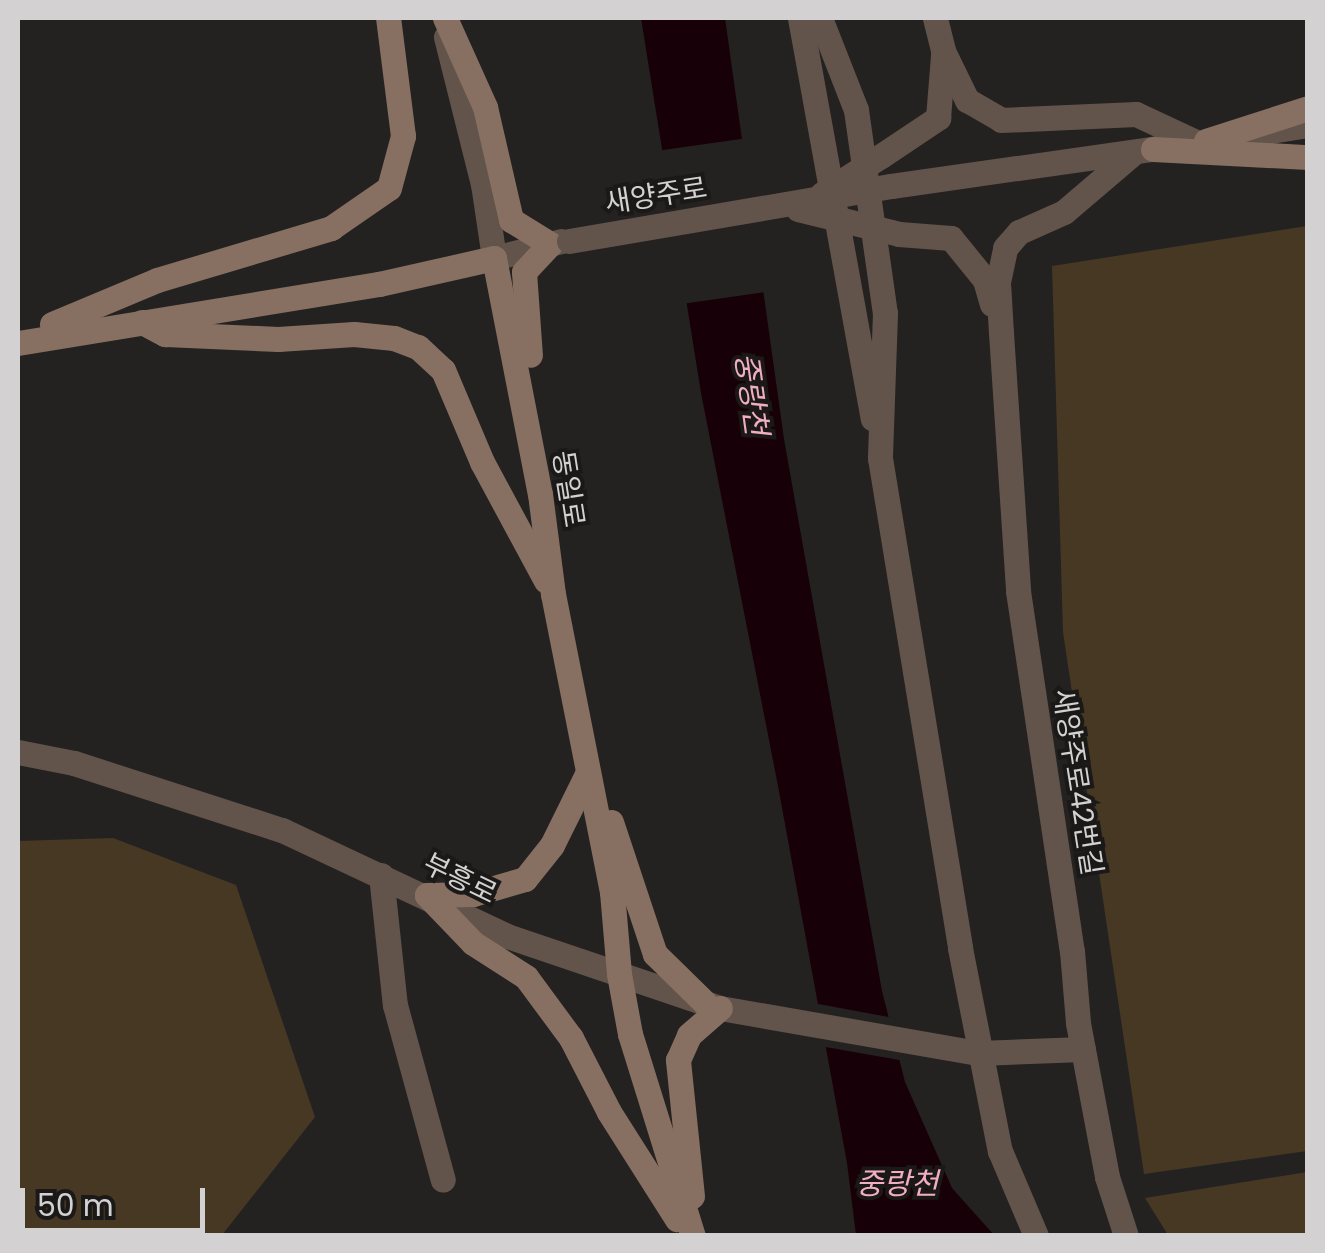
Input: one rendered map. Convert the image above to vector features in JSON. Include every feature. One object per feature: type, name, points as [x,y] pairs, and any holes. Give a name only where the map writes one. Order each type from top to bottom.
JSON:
[{"type":"main road","points":[[18,340],[156,280],[330,228],[389,188],[403,136],[388,18]]},
{"type":"main road","points":[[443,18],[485,107],[511,220],[559,242],[524,272],[540,494]]},
{"type":"main road","points":[[1202,142],[1308,108]]},
{"type":"main road","points":[[1144,151],[1308,156]]},
{"type":"main road","name":"새양주로","points":[[18,340],[380,284],[494,258]]},
{"type":"main road","name":"동일로","points":[[494,258],[540,494],[553,594],[612,892],[619,974]]},
{"type":"main road","points":[[142,322],[166,334],[278,339],[354,334],[394,338],[418,347],[443,370],[482,462],[553,594]]},
{"type":"main road","points":[[582,742],[655,954],[712,1006],[689,1036],[678,1060],[692,1236]]},
{"type":"main road","points":[[427,895],[474,894],[525,879],[552,845],[588,772]]},
{"type":"main road","points":[[427,895],[472,943],[526,977],[570,1038],[609,1112],[692,1236]]},
{"type":"main road","points":[[619,974],[630,1034],[692,1236]]},
{"type":"street","name":"동일로","points":[[443,18],[482,184],[494,258]]},
{"type":"street","points":[[800,18],[880,458],[979,1052],[1000,1151],[1036,1236]]},
{"type":"street","points":[[820,18],[856,110],[882,295],[885,416],[880,458]]},
{"type":"street","points":[[935,18],[943,51],[967,100],[1001,120],[1136,114],[1202,142]]},
{"type":"street","points":[[799,204],[938,118],[943,51]]},
{"type":"street","name":"새양주로","points":[[494,258],[559,242],[891,186],[1308,125]]},
{"type":"street","points":[[1002,332],[998,282],[1005,248],[1020,232],[1064,212],[1144,151]]},
{"type":"street","points":[[799,204],[899,234],[951,238],[984,280],[1002,332]]},
{"type":"street","name":"새양주로42번길","points":[[1002,332],[1018,591],[1083,1049],[1107,1177],[1126,1236]]},
{"type":"street","name":"부흥로","points":[[18,752],[74,763],[282,830],[507,936],[712,1006],[979,1052],[1083,1049]]},
{"type":"street","points":[[381,875],[394,1005],[442,1180]]},
{"type":"shaded area","points":[[1307,226],[1307,1151],[1144,1174],[1063,632],[1052,266]]},
{"type":"shaded area","points":[[113,838],[236,885],[315,1117],[222,1235],[18,1235],[18,841]]},
{"type":"shaded area","points":[[1307,1172],[1307,1235],[1168,1235],[1145,1198]]},
{"type":"water","name":"중랑천","points":[[641,18],[725,18],[784,439],[882,991],[905,1082],[952,1188],[994,1235],[856,1235],[847,1163],[778,786],[701,393]]},
{"type":"pier","points":[[748,138],[770,291],[679,304],[658,151]]},
{"type":"pier","points":[[813,1003],[894,1018],[905,1061],[820,1046]]}]
